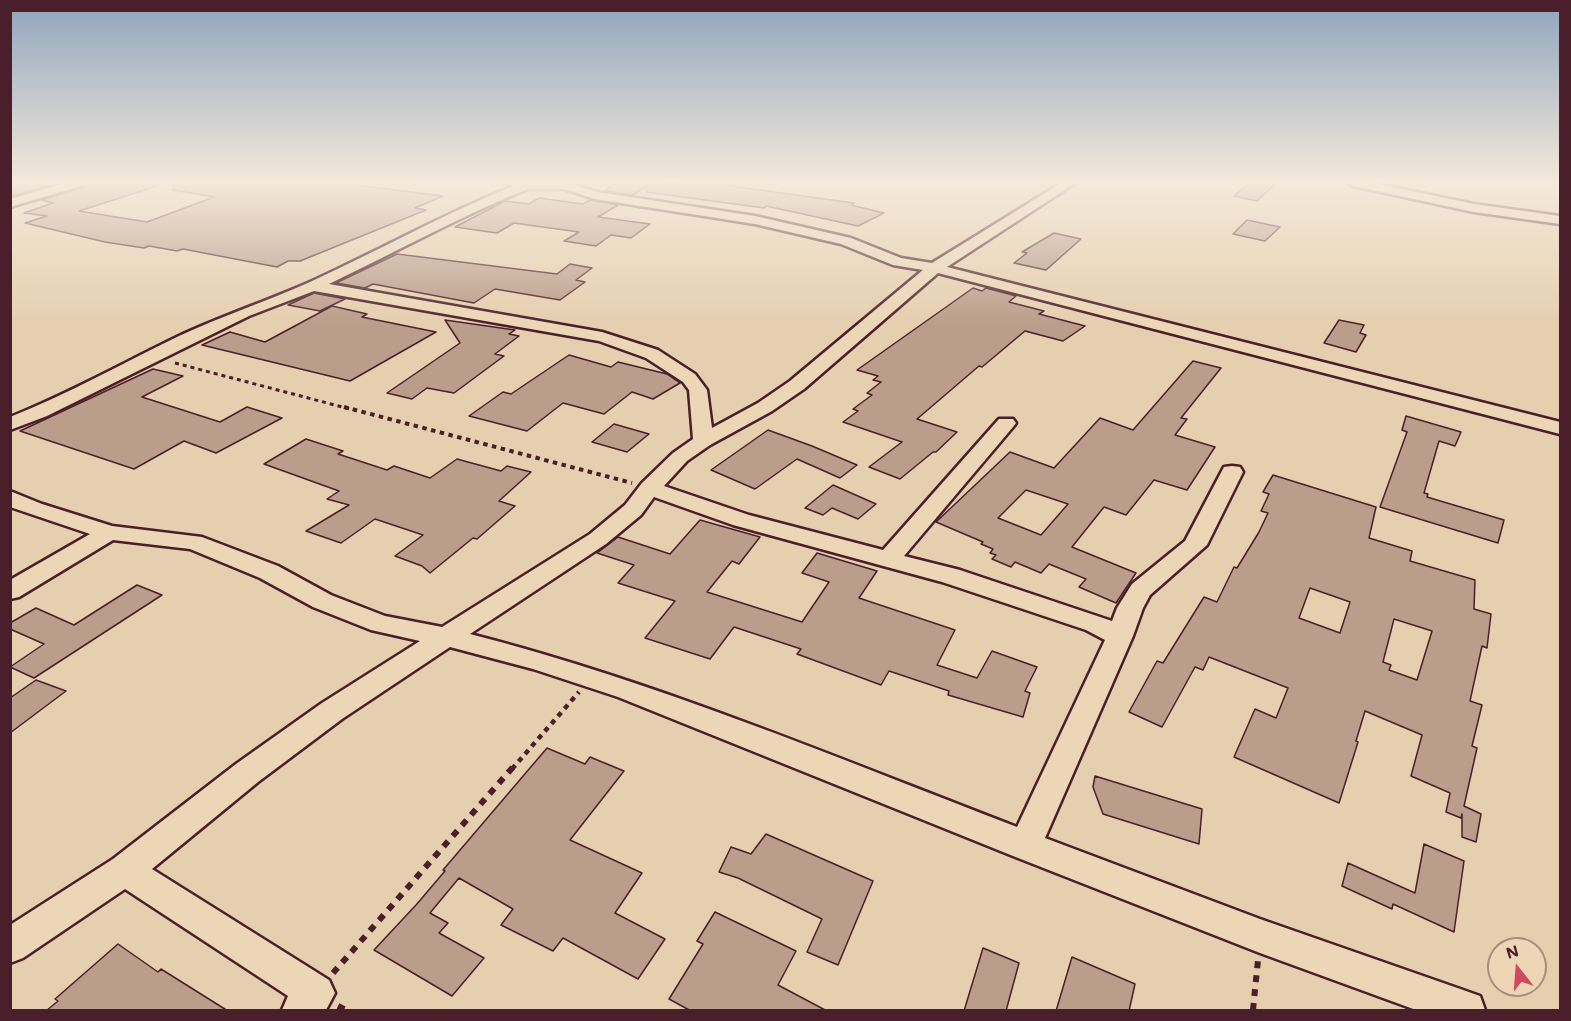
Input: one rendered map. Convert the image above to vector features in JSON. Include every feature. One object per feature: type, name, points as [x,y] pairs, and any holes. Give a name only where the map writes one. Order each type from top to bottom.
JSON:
[{"type":"street","points":[[10,424],[40,412],[243,313],[314,286],[430,230]]},
{"type":"street","points":[[797,230],[846,241],[898,262],[935,268],[1560,428]]},
{"type":"street","points":[[10,946],[125,870],[247,773],[332,711],[598,539],[633,510],[650,488],[680,457],[703,441],[765,407],[797,385],[935,268],[996,230]]},
{"type":"street","points":[[314,286],[602,337],[630,345],[652,354],[690,378],[698,390],[703,441]]},
{"type":"street","points":[[889,558],[1006,423]]},
{"type":"street","points":[[1025,846],[1120,636],[1130,608],[1141,590],[1195,545],[1232,472]]},
{"type":"street","points":[[650,488],[741,519],[889,558],[1012,595],[1095,624],[1120,636]]},
{"type":"street","points":[[10,498],[34,509],[109,533],[194,542],[269,572],[322,601],[381,624],[446,637],[592,678],[1260,936],[1466,1011]]},
{"type":"street","points":[[10,591],[109,533]]},
{"type":"street","points":[[125,870],[308,1002]]},
{"type":"path","points":[[149,357],[650,488]]},
{"type":"path","points":[[308,1002],[592,678]]},
{"type":"path","points":[[1253,1011],[1260,936]]},
{"type":"building","points":[[53,230],[377,230],[300,261],[288,261],[277,267],[183,249],[177,251],[105,242]]},
{"type":"building","points":[[474,230],[503,230],[497,233]]},
{"type":"building","points":[[562,230],[642,230],[631,238],[611,235],[596,246],[564,241],[579,232]]},
{"type":"building","points":[[1237,230],[1277,230],[1265,241],[1233,234]]},
{"type":"building","points":[[1054,233],[1081,239],[1046,270],[1014,263],[1027,253],[1022,252]]},
{"type":"building","points":[[397,254],[557,274],[570,264],[592,268],[576,280],[585,282],[560,300],[495,289],[474,303],[373,284],[365,288],[336,283]]},
{"type":"building","points":[[973,288],[982,291],[986,288],[1016,296],[1009,302],[1044,311],[1039,314],[1085,326],[1063,341],[1025,331],[982,367],[979,366],[917,419],[957,432],[936,452],[933,452],[900,479],[869,467],[902,442],[843,422],[858,411],[853,409],[872,395],[867,393],[881,382],[873,380],[878,376],[857,370]]},
{"type":"building","points":[[314,293],[345,299],[320,311],[288,305]]},
{"type":"building","points":[[332,306],[367,314],[362,317],[436,332],[350,381],[202,345],[230,332],[265,342]]},
{"type":"building","points":[[445,320],[515,330],[509,334],[519,336],[495,354],[504,356],[454,393],[427,388],[412,399],[387,393],[460,343]]},
{"type":"building","points":[[1339,320],[1364,325],[1360,333],[1366,335],[1356,352],[1324,343]]},
{"type":"building","points":[[569,355],[611,367],[618,362],[667,374],[680,383],[653,399],[632,392],[604,414],[563,403],[527,431],[469,416],[503,392],[511,394]]},
{"type":"building","points":[[1193,361],[1221,368],[1181,418],[1187,419],[1175,435],[1215,447],[1187,490],[1154,480],[1126,515],[1104,507],[1072,547],[1136,573],[1116,603],[1079,587],[1086,579],[1049,564],[1041,573],[1015,562],[1011,567],[992,559],[996,555],[990,553],[993,549],[981,544],[983,542],[936,522],[1010,452],[1054,468],[1100,418],[1133,430]],"holes":[[[1026,490],[1068,504],[1041,535],[998,518]]]},
{"type":"building","points":[[153,369],[183,376],[142,397],[220,422],[247,407],[282,418],[216,453],[184,441],[134,469],[20,431]]},
{"type":"building","points":[[1406,416],[1461,432],[1455,446],[1439,441],[1424,493],[1428,494],[1427,497],[1504,520],[1498,543],[1380,507],[1407,432],[1402,430]]},
{"type":"building","points":[[614,424],[649,434],[627,452],[592,442]]},
{"type":"building","points":[[768,430],[857,465],[840,478],[797,459],[755,489],[711,470]]},
{"type":"building","points":[[306,439],[343,451],[338,454],[387,470],[394,466],[430,478],[457,459],[501,471],[507,466],[531,472],[499,501],[515,506],[477,539],[473,538],[430,573],[422,566],[395,556],[423,535],[375,519],[341,543],[306,531],[349,505],[327,499],[339,491],[264,464]]},
{"type":"building","points":[[1273,475],[1376,507],[1369,538],[1412,551],[1410,561],[1475,580],[1474,609],[1491,614],[1487,648],[1482,646],[1470,701],[1482,705],[1472,746],[1477,748],[1464,806],[1481,814],[1476,842],[1462,837],[1462,814],[1461,818],[1446,812],[1450,793],[1411,776],[1422,735],[1365,711],[1339,803],[1234,757],[1255,709],[1276,718],[1288,688],[1209,657],[1203,670],[1195,667],[1162,727],[1129,712],[1157,661],[1163,663],[1204,597],[1217,602],[1234,567],[1237,568],[1268,513],[1261,511],[1269,494],[1263,492]],"holes":[[[1310,588],[1350,602],[1340,633],[1299,618]],[[1394,619],[1432,631],[1417,680],[1389,670],[1391,665],[1383,662]]]},
{"type":"building","points":[[833,485],[876,504],[858,519],[832,508],[823,515],[805,508]]},
{"type":"building","points":[[700,520],[760,537],[739,564],[732,561],[707,592],[802,622],[829,582],[802,573],[817,553],[877,571],[859,598],[955,630],[937,665],[977,678],[992,651],[1037,667],[1025,691],[1030,693],[1023,717],[948,695],[949,691],[889,671],[881,685],[797,654],[801,649],[734,627],[710,659],[645,638],[675,601],[618,583],[634,565],[597,553],[618,537],[670,554]]},
{"type":"building","points":[[137,585],[162,595],[34,678],[10,667],[44,644],[10,629],[10,623],[36,608],[74,625]]},
{"type":"building","points":[[36,680],[66,691],[10,733],[10,698]]},
{"type":"building","points":[[547,748],[585,764],[590,757],[624,771],[570,840],[642,873],[615,913],[665,939],[638,979],[563,938],[553,951],[501,925],[513,909],[459,878],[430,913],[448,923],[439,933],[484,958],[452,996],[374,950],[416,905]]},
{"type":"building","points":[[1095,776],[1202,809],[1199,844],[1103,814],[1093,787]]},
{"type":"building","points":[[766,834],[873,881],[838,965],[807,952],[822,919],[738,878],[719,872],[731,847],[751,854]]},
{"type":"building","points":[[1424,844],[1464,861],[1454,932],[1393,904],[1392,909],[1342,886],[1348,863],[1415,893]]},
{"type":"building","points":[[715,912],[796,951],[778,985],[827,1011],[691,1011],[669,999],[703,944],[697,941]]},
{"type":"building","points":[[118,944],[158,972],[161,969],[228,1011],[46,1011],[58,1001],[55,999]]},
{"type":"building","points":[[983,948],[1019,963],[1006,1011],[964,1011]]},
{"type":"building","points":[[1072,957],[1135,984],[1129,1011],[1056,1011]]}]
